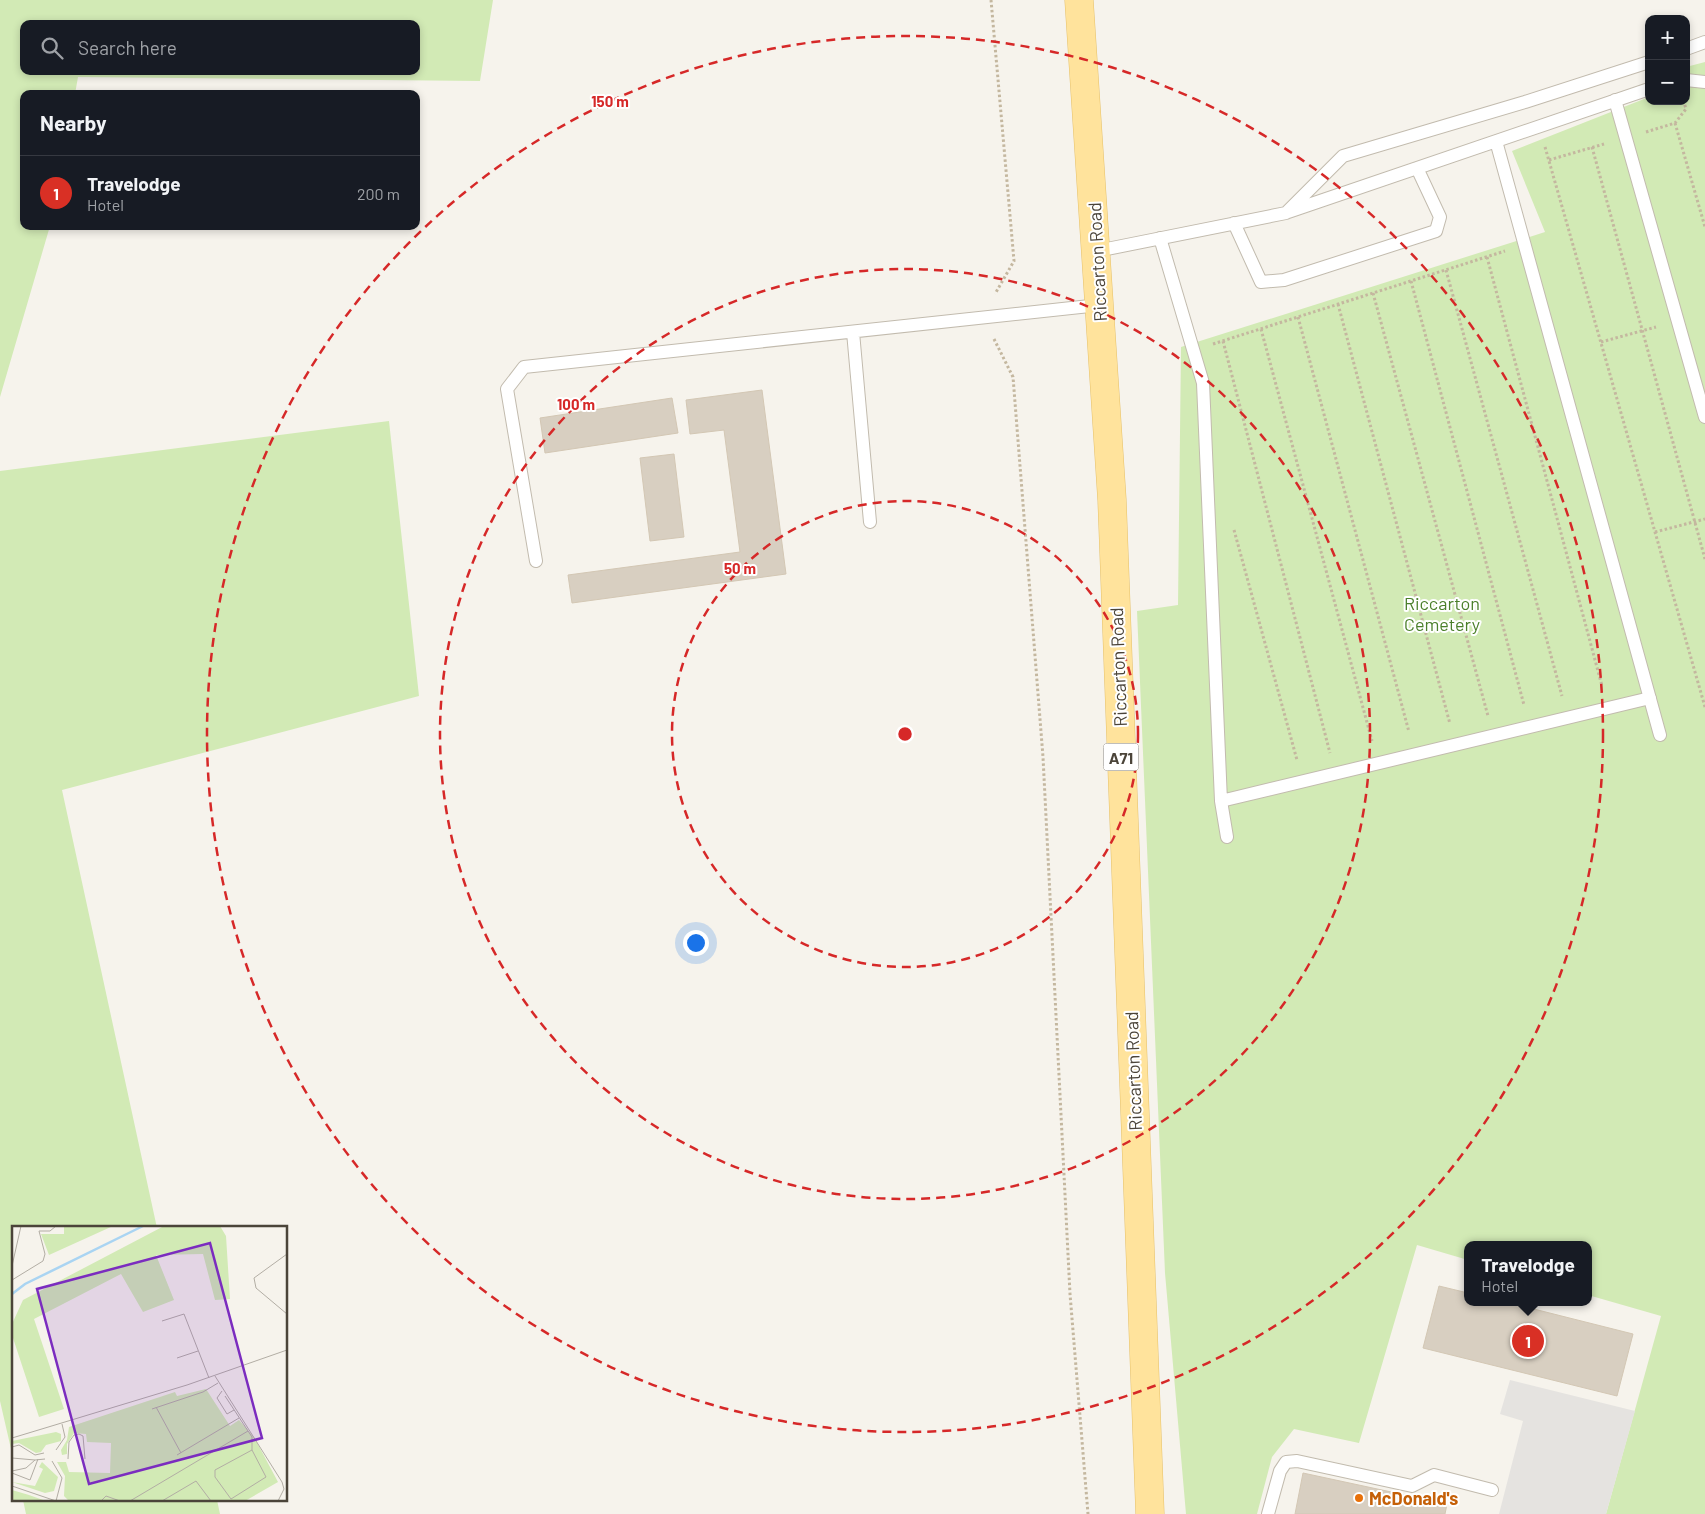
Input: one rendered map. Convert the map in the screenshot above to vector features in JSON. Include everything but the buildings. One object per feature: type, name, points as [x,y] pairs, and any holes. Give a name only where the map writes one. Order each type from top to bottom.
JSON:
[{"type":"main road","name":"Riccarton Road","points":[[1079,0],[1112,500],[1150,1514]]},
{"type":"lane","points":[[1690,48],[1705,42]]},
{"type":"lane","points":[[1286,213],[1343,156],[1525,102],[1645,63]]},
{"type":"lane","points":[[1690,80],[1705,82]]},
{"type":"lane","points":[[1097,251],[1286,213],[1645,90]]},
{"type":"lane","points":[[1615,100],[1705,417]]},
{"type":"lane","points":[[1496,141],[1660,735]]},
{"type":"lane","points":[[1234,223],[1261,282],[1284,280],[1436,231],[1440,217],[1417,168]]},
{"type":"lane","points":[[1160,238],[1203,383],[1221,801],[1226,837]]},
{"type":"lane","points":[[536,561],[507,389],[524,367],[1099,305]]},
{"type":"lane","points":[[853,332],[870,522]]},
{"type":"lane","points":[[1221,801],[1650,698]]},
{"type":"lane","points":[[1268,1514],[1280,1471],[1286,1462],[1297,1461],[1412,1486],[1434,1475],[1492,1490]]},
{"type":"path","points":[[991,0],[1014,261],[982,317],[1013,377],[1043,757],[1070,1294],[1088,1514]]},
{"type":"path","points":[[1675,123],[1705,227]]},
{"type":"path","points":[[1539,126],[1705,707]]},
{"type":"path","points":[[1592,147],[1705,559]]},
{"type":"path","points":[[1193,351],[1525,245]]},
{"type":"path","points":[[1487,257],[1608,709]]},
{"type":"path","points":[[1446,270],[1568,718]]},
{"type":"path","points":[[1411,281],[1530,727]]},
{"type":"path","points":[[1373,293],[1494,736]]},
{"type":"path","points":[[1338,304],[1455,745]]},
{"type":"path","points":[[1298,317],[1415,755]]},
{"type":"path","points":[[1601,342],[1678,321]]},
{"type":"path","points":[[1261,329],[1378,763]]},
{"type":"path","points":[[1223,341],[1335,773]]},
{"type":"path","points":[[1655,532],[1705,519]]},
{"type":"path","points":[[1232,526],[1303,781]]},
{"type":"green space","points":[[0,0],[493,0],[480,81],[78,77],[76,90],[20,90],[20,230],[49,230],[0,397]]},
{"type":"green space","name":"Riccarton Cemetery","points":[[1705,62],[1705,1514],[1606,1514],[1661,1316],[1592,1296],[1592,1241],[1464,1241],[1464,1259],[1417,1245],[1359,1443],[1294,1429],[1272,1457],[1257,1514],[1186,1514],[1165,1273],[1137,611],[1178,605],[1181,347],[1545,232],[1512,151],[1645,99],[1645,105],[1690,105],[1690,66]]},
{"type":"green space","points":[[389,421],[419,696],[62,790],[157,1226],[12,1226],[12,1453],[0,1401],[0,471]]},
{"type":"green space","points":[[23,1502],[217,1502],[220,1514],[26,1514]]},
{"type":"shaded area","points":[[1510,1380],[1635,1411],[1606,1514],[1499,1514],[1523,1421],[1500,1414]]},
{"type":"place","name":"Travelodge","points":[[1528,1341]]},
{"type":"place","name":"McDonald's","points":[[1359,1498]]}]
